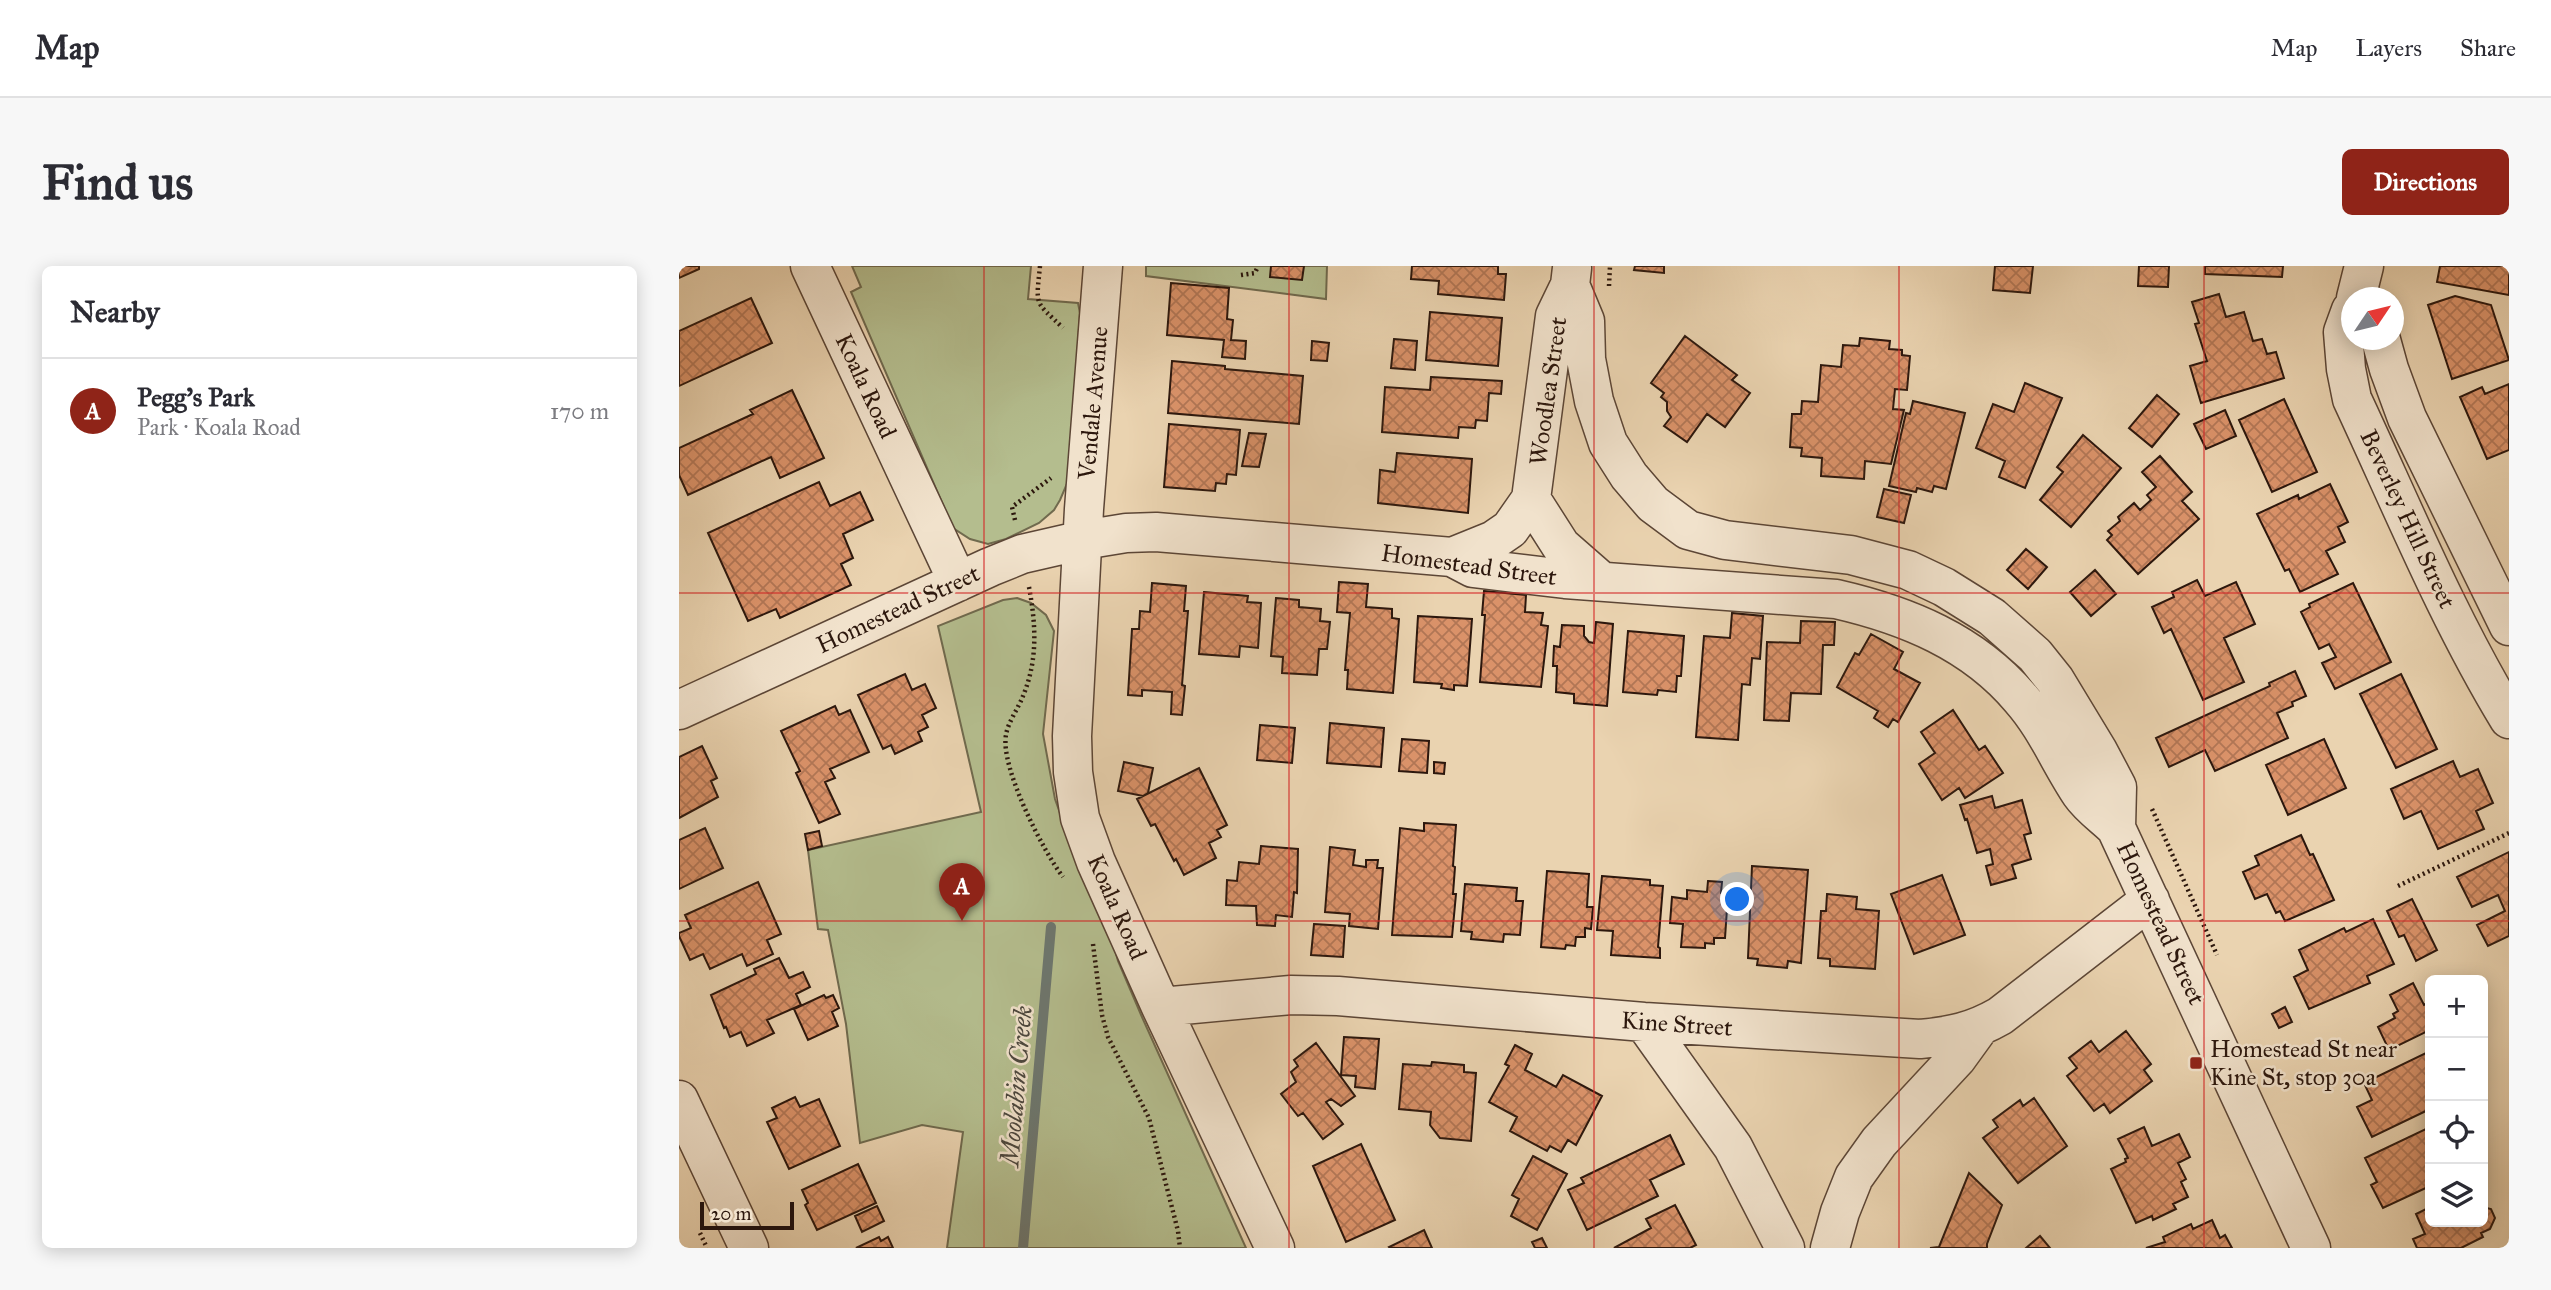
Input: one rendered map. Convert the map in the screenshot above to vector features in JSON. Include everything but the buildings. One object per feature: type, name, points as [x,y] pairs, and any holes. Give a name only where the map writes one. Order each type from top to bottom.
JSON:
[{"type":"street","name":"Koala Road","points":[[810,266],[958,582]]},
{"type":"street","name":"Vendale Avenue","points":[[1083,540],[1104,266]]},
{"type":"street","name":"Woodlea Street","points":[[1571,275],[1585,321],[1586,359],[1594,401],[1608,443],[1629,476]]},
{"type":"street","name":"Woodlea Street","points":[[1452,557],[1494,540],[1510,529],[1531,499],[1555,316],[1571,275]]},
{"type":"street","name":"Beverley Hill Street","points":[[2344,350],[2352,399],[2444,600],[2485,680],[2509,719]]},
{"type":"street","name":"Beverley Hill Street","points":[[2384,350],[2407,418],[2509,626]]},
{"type":"street","name":"Homestead Street","points":[[1629,476],[1653,504],[1688,530],[1725,540],[1851,555],[1908,570],[1944,587],[1992,617],[2035,655],[2055,680],[2098,751],[2117,787],[2116,828]]},
{"type":"street","name":"Woodlea Street","points":[[1531,499],[1561,546],[1601,581]]},
{"type":"street","name":"Homestead Street","points":[[679,710],[1022,554],[1126,533],[1156,532],[1452,557],[1473,568],[1565,579],[1836,599],[1877,608],[1954,641],[1984,663],[2021,698],[2083,796],[2116,828],[2311,1248]]},
{"type":"street","name":"Koala Road","points":[[1083,540],[1072,736],[1073,772],[1080,818],[1096,862],[1161,1007],[1275,1248]]},
{"type":"street","name":"Kine Street","points":[[1161,1007],[1291,995],[1338,996],[1644,1022],[1920,1039],[1951,1036],[1978,1029],[2000,1016],[2150,900]]},
{"type":"street","points":[[1644,1022],[1733,1147],[1785,1248]]},
{"type":"street","points":[[1831,1248],[1840,1212],[1854,1177],[1879,1142],[1957,1058],[1978,1029]]},
{"type":"street","points":[[679,1100],[749,1248]]},
{"type":"path","points":[[1040,266],[1037,296],[1041,309],[1064,329]]},
{"type":"path","points":[[1241,275],[1255,273],[1258,266]]},
{"type":"path","points":[[1016,526],[1012,507],[1056,473]]},
{"type":"path","points":[[2398,886],[2509,833]]},
{"type":"green space","points":[[852,266],[1031,266],[1028,299],[1078,303],[1080,313],[1069,479],[1054,510],[1039,523],[1006,539],[988,544],[970,539],[953,528],[851,292],[861,287]]},
{"type":"green space","points":[[1146,266],[1327,266],[1326,299],[1146,276]]},
{"type":"green space","points":[[1017,598],[1031,603],[1046,615],[1054,631],[1043,734],[1055,799],[1070,841],[1105,912],[1118,961],[1246,1248],[947,1248],[963,1132],[922,1125],[860,1143],[846,1024],[828,930],[818,929],[808,850],[981,812],[938,626],[1003,600]]},
{"type":"waterway","name":"Moolabin Creek","points":[[1023,1248],[1051,927]]},
{"type":"place","name":"Pegg's Park","points":[[962,921]]},
{"type":"place","name":"Homestead St near Kine St, stop 30a","points":[[2196,1063]]}]
